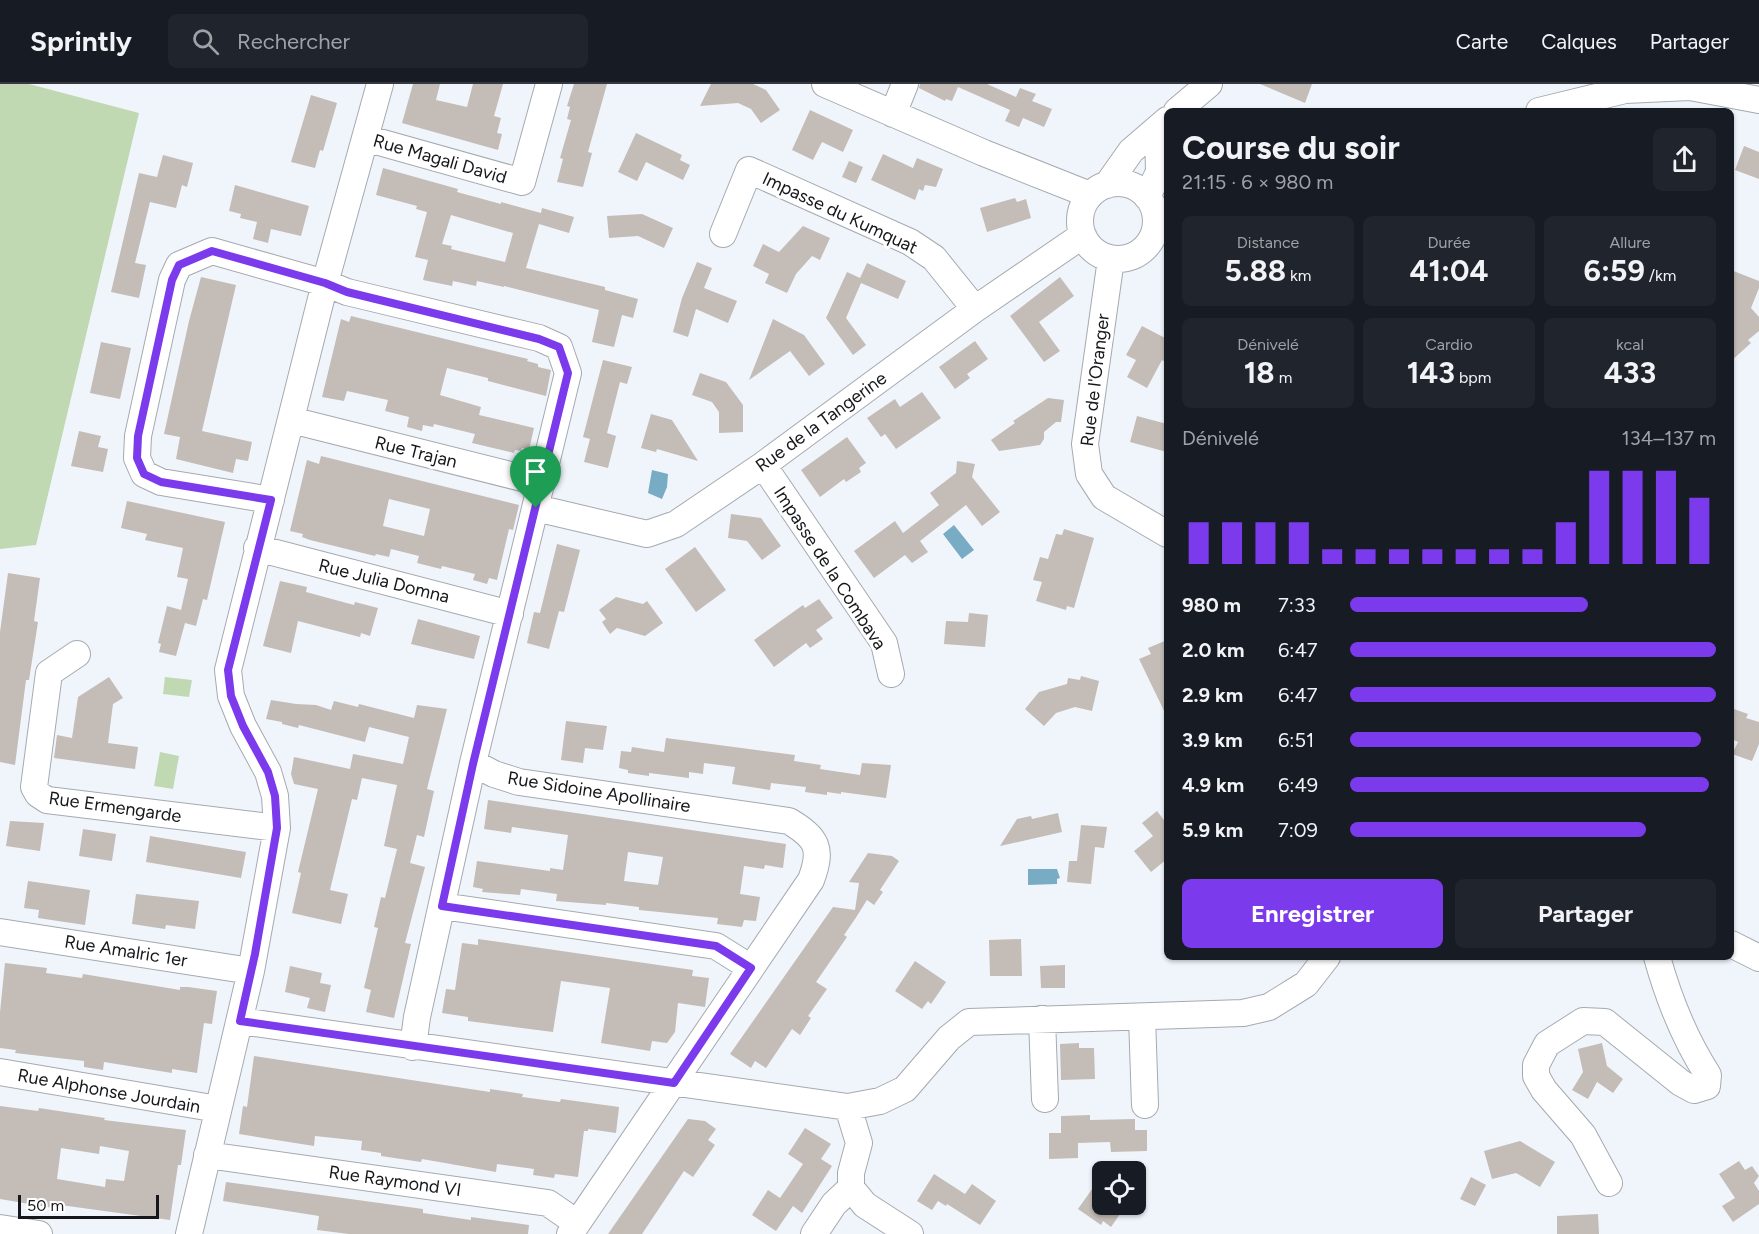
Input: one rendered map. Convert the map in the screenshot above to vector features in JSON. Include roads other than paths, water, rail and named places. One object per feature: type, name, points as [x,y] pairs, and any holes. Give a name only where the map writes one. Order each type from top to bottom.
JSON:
[{"type":"street","points":[[189,1234],[251,971],[277,828],[275,796],[268,772],[243,726],[231,696],[228,670],[325,283],[380,84]]},
{"type":"street","name":"Rue Magali David","points":[[364,138],[522,182],[549,84]]},
{"type":"street","points":[[825,84],[893,114],[1098,190],[1121,183],[1135,188],[1156,202]]},
{"type":"street","points":[[893,114],[905,84]]},
{"type":"street","points":[[1181,108],[1209,84]]},
{"type":"street","points":[[1550,108],[1625,87],[1690,87],[1759,100]]},
{"type":"street","points":[[1162,124],[1156,223],[1153,235],[1136,255],[1124,259],[1111,259],[1099,254],[1089,246],[1083,235],[1080,221],[1083,207],[1131,151],[1162,124]]},
{"type":"street","name":"Impasse du Kumquat","points":[[723,234],[749,170],[910,242],[934,258],[975,309]]},
{"type":"street","name":"Rue de la Tangerine","points":[[536,508],[647,534],[676,524],[763,465],[975,309],[1083,235]]},
{"type":"street","points":[[271,500],[161,482],[144,474],[137,458],[138,436],[172,280],[179,265],[212,251],[325,283],[347,292],[539,339],[559,347],[568,373],[473,764],[417,1017],[413,1047]]},
{"type":"street","name":"Rue de l'Oranger","points":[[1111,259],[1085,444],[1089,474],[1104,497],[1164,532]]},
{"type":"street","name":"Rue Trajan","points":[[291,420],[542,483]]},
{"type":"street","name":"Impasse de la Combava","points":[[763,465],[884,643],[891,674]]},
{"type":"street","name":"Rue Julia Domna","points":[[257,549],[510,614]]},
{"type":"street","name":"Rue Ermengarde","points":[[77,654],[49,673],[34,787],[38,794],[47,800],[277,828]]},
{"type":"street","name":"Rue Sidoine Apollinaire","points":[[473,764],[519,782],[789,821],[809,833],[815,846],[818,861],[811,880],[573,1229]]},
{"type":"street","points":[[442,906],[716,946],[751,968]]},
{"type":"street","name":"Rue Amalric 1er","points":[[0,932],[251,971]]},
{"type":"street","points":[[1734,946],[1759,958]]},
{"type":"street","points":[[240,1021],[848,1107],[880,1101],[905,1089],[949,1038],[969,1022],[1243,1013],[1269,1007],[1306,984],[1325,960]]},
{"type":"street","points":[[1609,1183],[1583,1135],[1544,1090],[1536,1076],[1536,1065],[1547,1044],[1574,1026],[1583,1021],[1605,1022],[1681,1083],[1694,1090],[1707,1086],[1708,1075],[1691,1049],[1669,1001],[1659,960]]},
{"type":"street","points":[[1142,1017],[1145,1105]]},
{"type":"street","points":[[1042,1019],[1045,1099]]},
{"type":"street","name":"Rue Alphonse Jourdain","points":[[0,1072],[218,1109]]},
{"type":"street","points":[[848,1107],[859,1143],[851,1173],[851,1188],[865,1205],[910,1234]]},
{"type":"street","name":"Rue Raymond VI","points":[[207,1155],[548,1203],[573,1229]]},
{"type":"street","points":[[814,1234],[834,1204],[851,1188]]},
{"type":"street","points":[[0,1228],[39,1234]]},
{"type":"water","points":[[652,470],[668,474],[667,487],[662,499],[648,493]]},
{"type":"water","points":[[954,525],[974,550],[962,559],[943,534]]},
{"type":"water","points":[[1028,869],[1057,869],[1060,878],[1057,879],[1057,884],[1028,885]]}]
